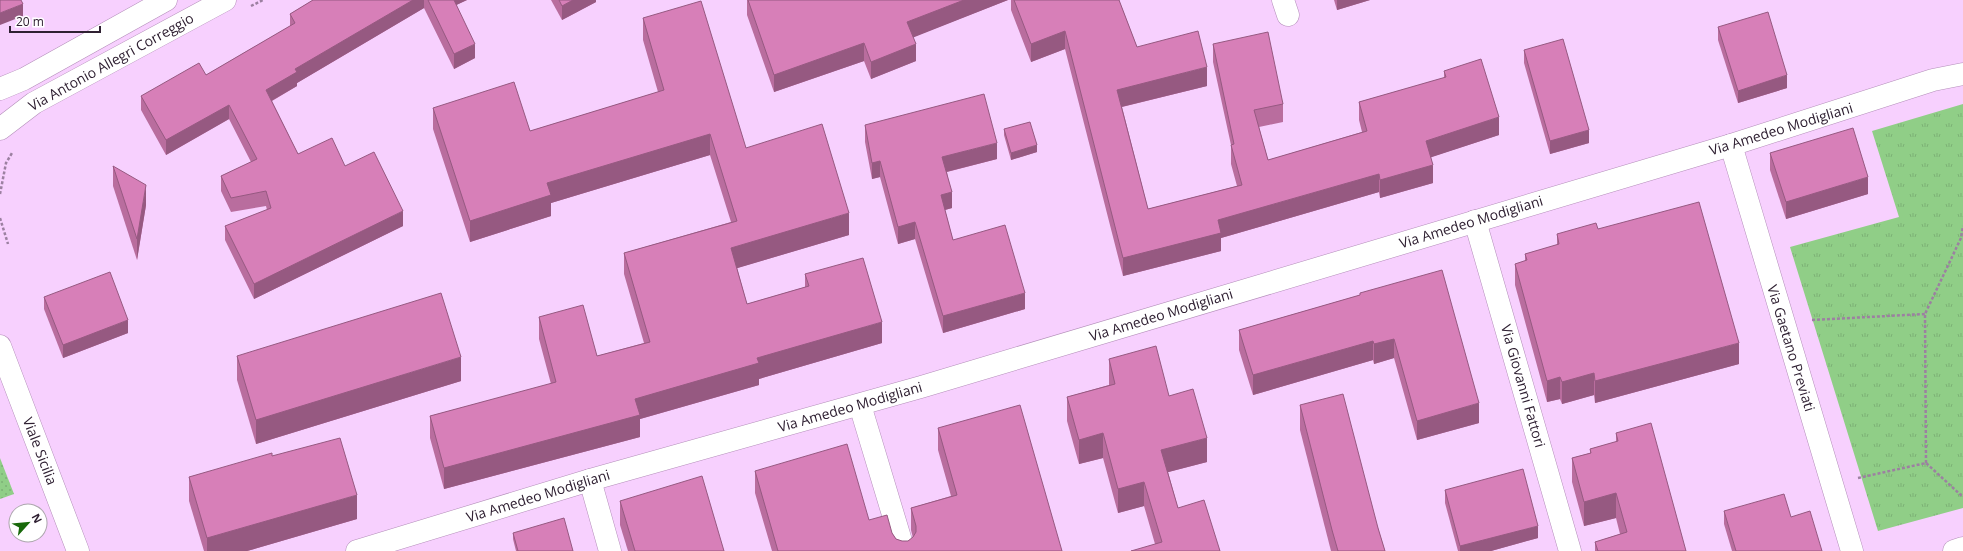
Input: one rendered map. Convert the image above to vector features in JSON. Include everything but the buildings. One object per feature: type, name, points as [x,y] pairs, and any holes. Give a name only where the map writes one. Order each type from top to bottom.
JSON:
[{"type":"street","name":"Via Antonio Allegri Correggio","points":[[0,89],[24,79],[166,0]]},
{"type":"street","name":"Via Antonio Allegri Correggio","points":[[0,129],[34,103],[225,0]]},
{"type":"street","name":"Via Amedeo Modigliani","points":[[357,551],[590,480],[860,404],[1731,145],[1925,83],[1963,74]]},
{"type":"street","name":"Via Gaetano Previati","points":[[1731,145],[1852,551]]},
{"type":"street","name":"Via Giovanni Fattori","points":[[1475,221],[1570,551]]},
{"type":"street","name":"Viale Sicilia","points":[[1,344],[78,551]]},
{"type":"street","points":[[860,404],[904,551]]},
{"type":"street","points":[[590,480],[610,551]]},
{"type":"street","points":[[1954,551],[1963,548]]},
{"type":"path","points":[[0,218],[8,244]]},
{"type":"path","points":[[1963,226],[1961,238],[1925,314],[1926,463],[1963,497]]},
{"type":"path","points":[[1784,322],[1925,314]]},
{"type":"path","points":[[1832,484],[1926,463]]},
{"type":"green space","points":[[1963,104],[1963,508],[1878,531],[1790,247],[1899,217],[1872,131]]},
{"type":"green space","points":[[0,458],[14,494],[0,499]]}]
